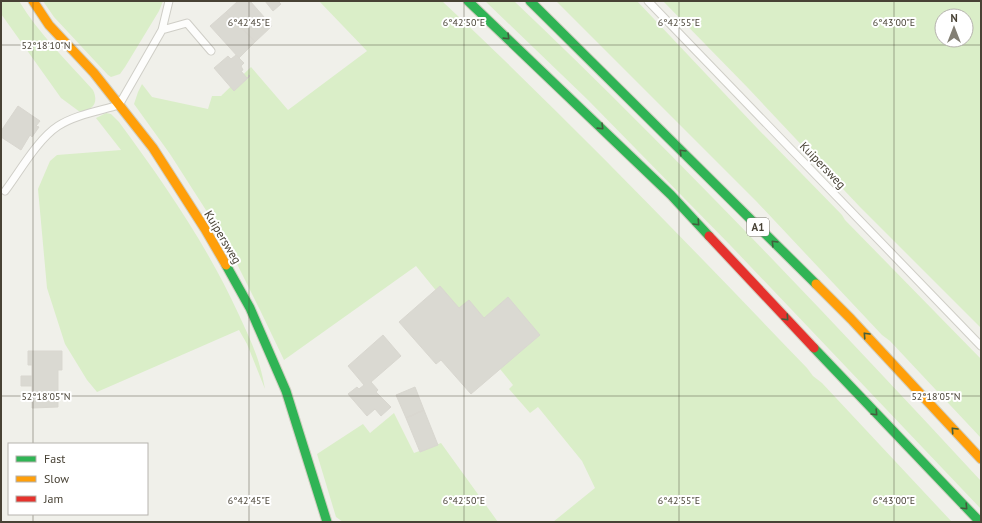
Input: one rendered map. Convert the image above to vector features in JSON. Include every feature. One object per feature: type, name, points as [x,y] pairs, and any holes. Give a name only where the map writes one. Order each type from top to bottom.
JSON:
[{"type":"main road","name":"Kuipersweg","points":[[33,1],[49,25],[94,73],[153,148],[201,223],[250,308],[286,391],[326,522]]},
{"type":"main road","points":[[468,1],[670,195],[866,404],[980,522]]},
{"type":"main road","name":"A1","points":[[530,1],[851,320],[981,459]]},
{"type":"lane","points":[[5,191],[43,139],[58,126],[76,118],[119,105],[162,30],[169,1]]},
{"type":"lane","name":"Kuipersweg","points":[[648,1],[981,346]]},
{"type":"lane","points":[[162,30],[187,23],[211,51]]},
{"type":"green space","points":[[1,1],[19,1],[35,25],[93,90],[95,102],[91,108],[80,112],[61,98],[1,14]]},
{"type":"green space","points":[[43,1],[163,1],[159,11],[125,67],[120,74],[111,77],[54,17]]},
{"type":"green space","points":[[319,1],[442,1],[581,136],[672,228],[813,376],[822,383],[952,522],[553,522],[595,488],[582,461],[538,407],[530,413],[509,389],[513,385],[416,266],[284,360],[226,242],[170,154],[134,104],[142,84],[152,97],[208,109],[212,96],[221,96],[251,67],[288,110],[367,51]]},
{"type":"green space","points":[[485,1],[514,1],[693,177],[867,358],[981,481],[981,509],[731,246],[588,100]]},
{"type":"green space","points":[[556,1],[637,1],[842,215],[845,220],[981,359],[981,438],[757,202]]},
{"type":"green space","points":[[663,1],[981,1],[981,328],[860,207],[748,88]]},
{"type":"green space","points":[[106,113],[111,114],[119,122],[168,191],[199,239],[227,289],[251,342],[261,368],[265,389],[247,344],[239,330],[97,392],[87,380],[65,344],[47,288],[38,189],[50,161],[57,155],[121,150],[96,118]]},
{"type":"green space","points":[[394,413],[414,453],[441,443],[498,522],[343,522],[336,517],[317,454],[363,424],[370,433]]},
{"type":"building","points":[[238,1],[250,1],[272,26],[255,42],[226,12]]},
{"type":"building","points":[[265,1],[278,1],[281,4],[273,11]]},
{"type":"building","points":[[226,12],[255,42],[239,58],[210,26]]},
{"type":"building","points":[[236,55],[244,63],[241,66],[243,70],[241,71],[247,78],[249,76],[248,75],[250,76],[234,91],[214,68],[228,56],[231,59]]},
{"type":"building","points":[[18,106],[40,121],[36,126],[39,127],[32,137],[30,135],[21,150],[1,137],[1,131]]},
{"type":"building","points":[[440,286],[459,308],[469,300],[484,318],[508,297],[540,335],[471,394],[441,360],[436,364],[399,322]]},
{"type":"building","points":[[383,335],[401,356],[371,382],[378,390],[376,392],[391,407],[381,416],[375,409],[367,416],[348,394],[357,387],[359,389],[364,385],[348,366]]},
{"type":"building","points":[[28,351],[62,351],[62,370],[58,370],[58,407],[32,408],[32,386],[21,386],[21,376],[32,376],[32,365],[28,365]]},
{"type":"building","points":[[415,387],[424,410],[406,418],[396,395]]},
{"type":"building","points":[[424,410],[438,445],[420,452],[406,418]]},
{"type":"traffic: fast","points":[[468,1],[671,195],[709,236]]},
{"type":"traffic: fast","points":[[530,1],[816,284]]},
{"type":"traffic: fast","points":[[226,265],[250,308],[286,391],[327,522]]},
{"type":"traffic: fast","points":[[814,348],[980,522]]},
{"type":"traffic: slow","points":[[33,1],[49,25],[94,73],[153,148],[205,229],[226,265]]},
{"type":"traffic: slow","points":[[816,284],[851,319],[981,459]]},
{"type":"traffic: jam","points":[[709,236],[814,348]]}]
